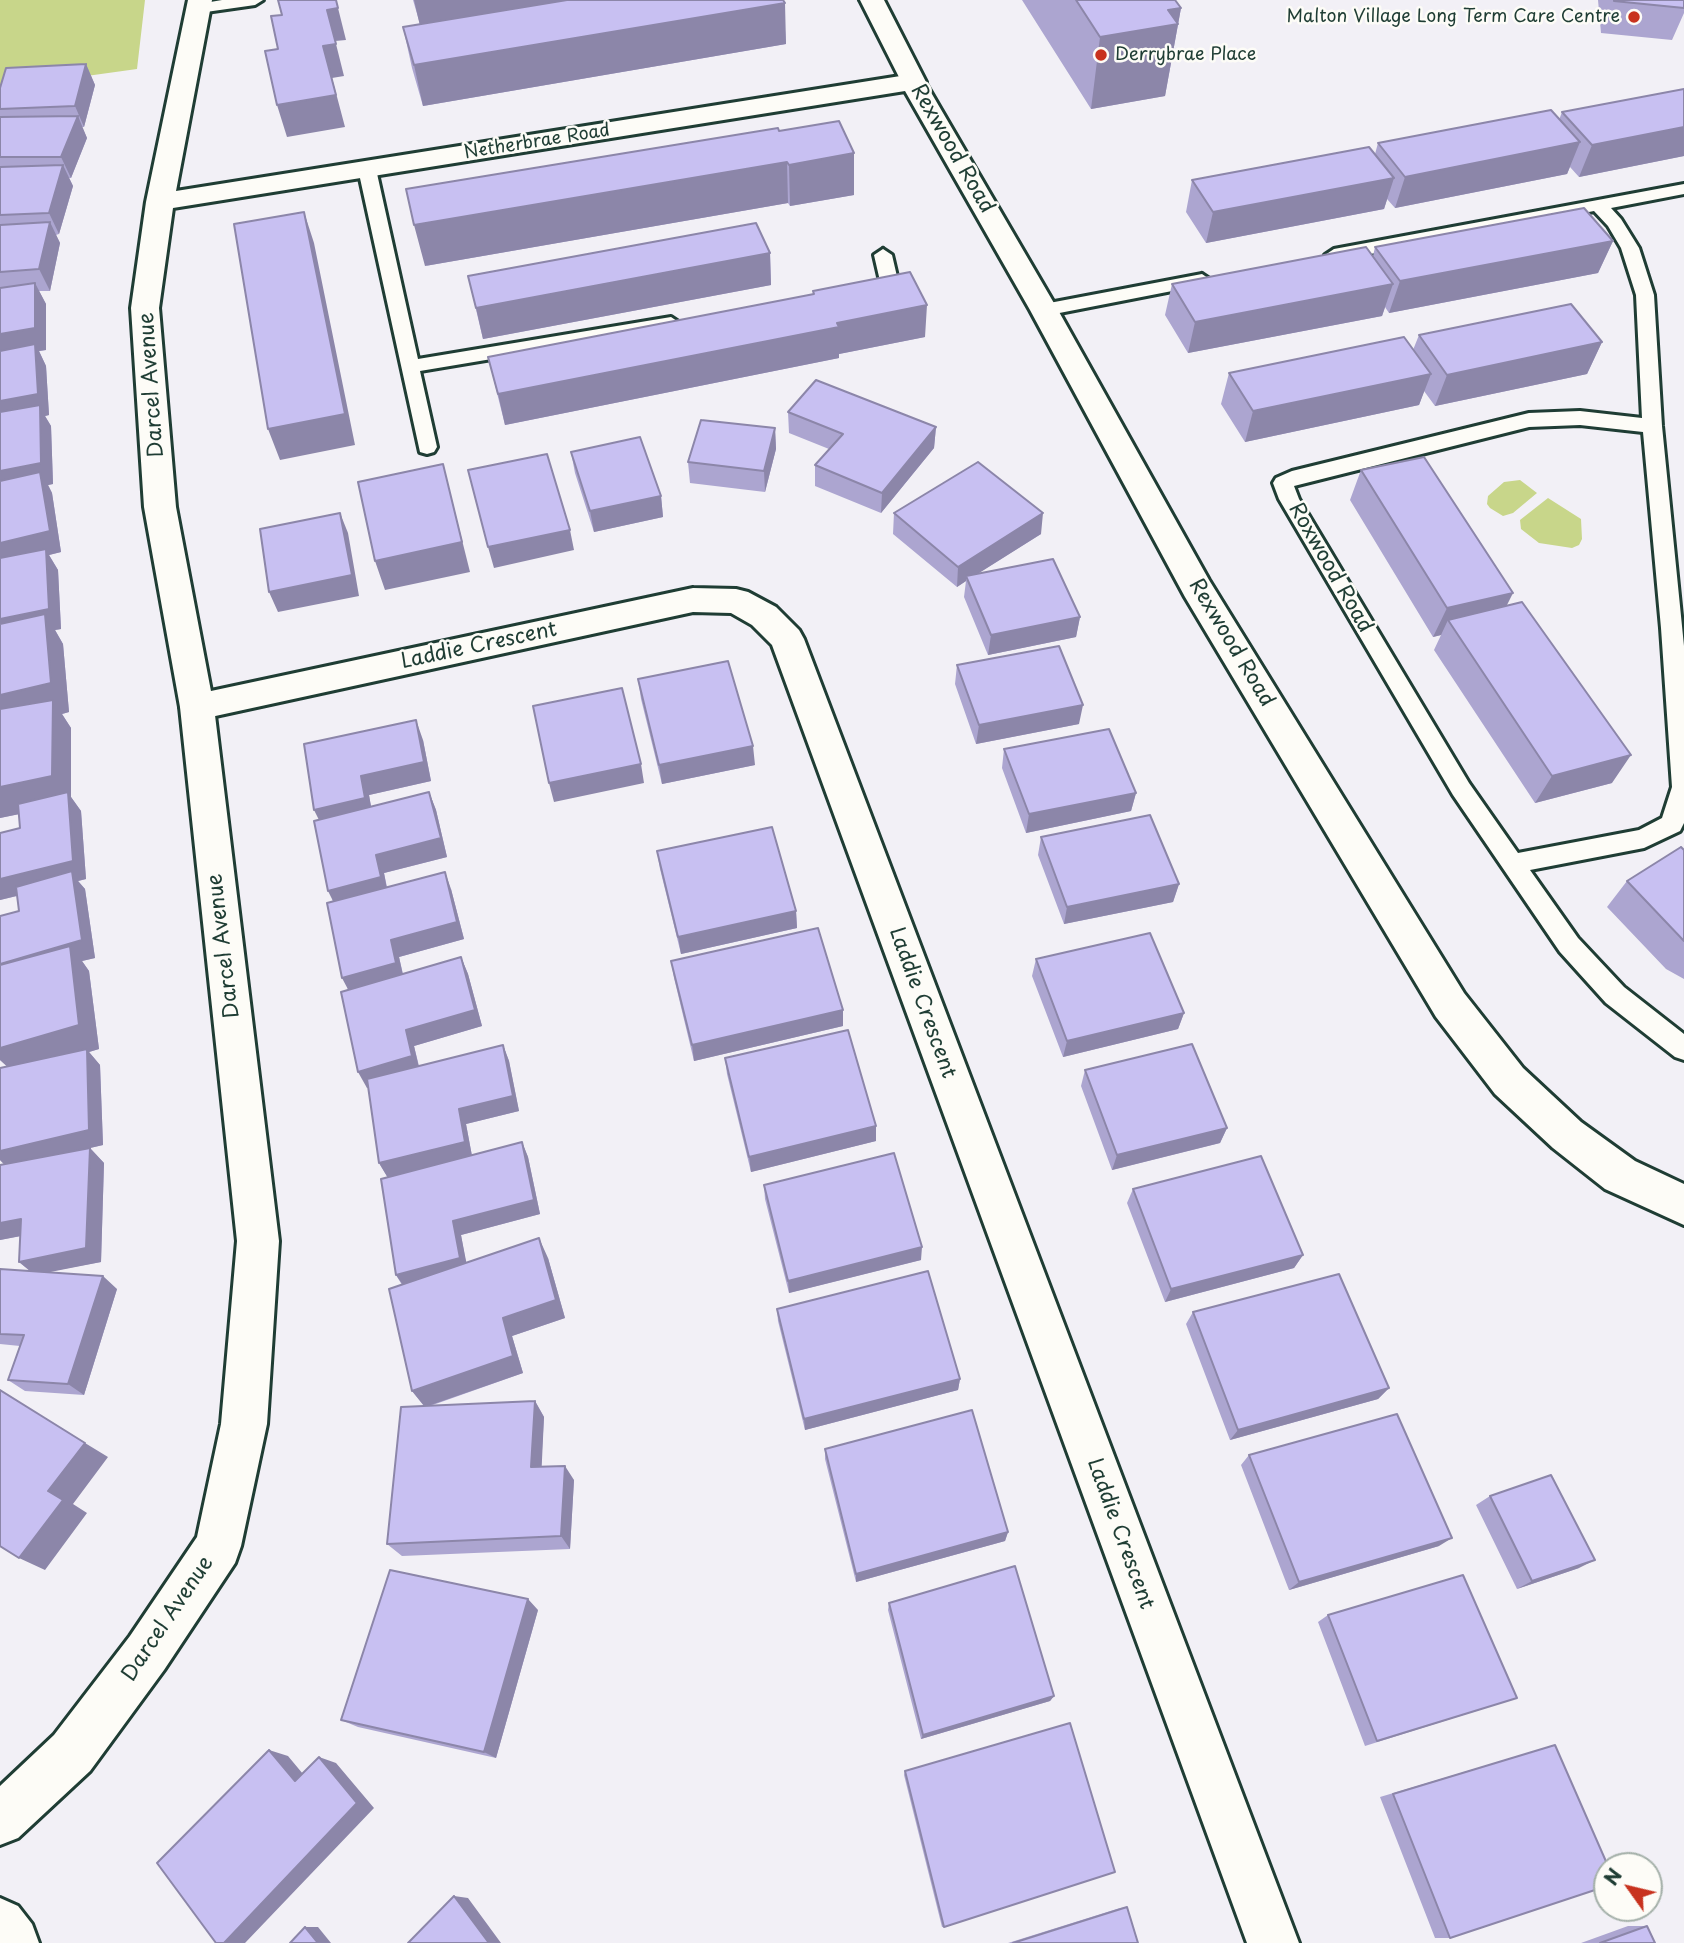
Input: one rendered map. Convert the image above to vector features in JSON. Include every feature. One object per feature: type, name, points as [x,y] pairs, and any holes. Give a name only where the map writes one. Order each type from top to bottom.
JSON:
[{"type":"street","name":"Rexwood Road","points":[[872,0],[913,82],[1044,310],[1197,588],[1450,1005],[1509,1081],[1566,1135],[1620,1175],[1684,1205]]},
{"type":"street","name":"Darcel Avenue","points":[[0,1820],[72,1753],[147,1653],[218,1546],[244,1424],[258,1241],[197,707],[159,494],[145,308],[160,202],[200,4]]},
{"type":"street","name":"Netherbrae Road","points":[[160,202],[913,82]]},
{"type":"street","name":"Laddie Crescent","points":[[197,707],[693,600],[736,601],[764,616],[787,639],[1273,1943]]},
{"type":"street","points":[[0,1923],[13,1943]]},
{"type":"lane","points":[[200,4],[255,0]]},
{"type":"lane","points":[[367,169],[427,447]]},
{"type":"lane","points":[[1316,258],[1684,188]]},
{"type":"lane","points":[[1512,863],[1644,839],[1672,824],[1682,787],[1672,628],[1652,426],[1645,295],[1630,248],[1615,223],[1598,205]]},
{"type":"lane","points":[[849,292],[890,285],[883,255]]},
{"type":"lane","points":[[1044,310],[1222,276]]},
{"type":"lane","points":[[410,367],[684,320]]},
{"type":"lane","name":"Roxwood Road","points":[[1652,426],[1580,418],[1529,420],[1292,478],[1283,483],[1289,499],[1454,777],[1569,944],[1615,995],[1684,1049]]},
{"type":"green space","points":[[0,0],[145,0],[137,69],[0,88]]},
{"type":"green space","points":[[1520,480],[1537,493],[1513,513],[1503,516],[1490,508],[1487,504],[1488,496],[1504,482]]},
{"type":"green space","points":[[1548,498],[1581,519],[1582,539],[1579,545],[1572,548],[1539,543],[1521,529],[1520,520]]},
{"type":"building","points":[[278,0],[336,0],[338,8],[327,10],[336,44],[323,46],[336,95],[277,105],[265,51],[278,49],[271,16],[282,15]]},
{"type":"building","points":[[567,0],[783,0],[785,3],[414,65],[403,27]]},
{"type":"building","points":[[1076,0],[1175,0],[1181,8],[1168,10],[1178,24],[1100,37]]},
{"type":"building","points":[[1684,0],[1684,8],[1614,1]]},
{"type":"building","points":[[86,64],[75,106],[0,109],[0,88],[6,68]]},
{"type":"building","points":[[1684,89],[1684,127],[1592,145],[1562,112]]},
{"type":"building","points":[[1551,110],[1580,142],[1405,177],[1378,143]]},
{"type":"building","points":[[78,116],[61,157],[0,157],[0,117]]},
{"type":"building","points":[[839,121],[854,153],[414,225],[406,189],[778,128],[779,131]]},
{"type":"building","points":[[1369,147],[1394,178],[1213,212],[1192,180]]},
{"type":"building","points":[[63,165],[49,213],[0,215],[0,167]]},
{"type":"building","points":[[1584,208],[1613,241],[1400,281],[1375,247]]},
{"type":"building","points":[[304,212],[345,414],[268,429],[234,224]]},
{"type":"building","points":[[50,222],[39,269],[0,272],[0,225]]},
{"type":"building","points":[[756,223],[770,253],[476,308],[468,276]]},
{"type":"building","points":[[1366,247],[1393,284],[1195,322],[1172,284]]},
{"type":"building","points":[[910,272],[927,305],[837,323],[839,327],[498,394],[488,357],[814,294],[813,291]]},
{"type":"building","points":[[35,283],[35,328],[0,334],[0,288]]},
{"type":"building","points":[[1571,304],[1602,342],[1447,375],[1419,335]]},
{"type":"building","points":[[1404,337],[1431,374],[1253,411],[1229,373]]},
{"type":"building","points":[[35,344],[38,394],[0,401],[0,351]]},
{"type":"building","points":[[816,380],[936,427],[882,493],[815,465],[843,434],[788,412]]},
{"type":"building","points":[[40,405],[41,463],[0,471],[0,412]]},
{"type":"building","points":[[701,420],[775,428],[764,471],[688,462]]},
{"type":"building","points":[[640,437],[661,496],[590,511],[571,452]]},
{"type":"building","points":[[547,454],[570,530],[488,547],[468,470]]},
{"type":"building","points":[[1424,457],[1513,593],[1447,608],[1361,470]]},
{"type":"building","points":[[978,462],[1043,513],[958,567],[894,513]]},
{"type":"building","points":[[443,464],[462,542],[375,561],[358,482]]},
{"type":"building","points":[[40,472],[50,531],[0,543],[0,481]]},
{"type":"building","points":[[340,513],[352,575],[269,592],[260,529]]},
{"type":"building","points":[[46,549],[49,609],[0,619],[0,558]]},
{"type":"building","points":[[1053,559],[1080,617],[991,635],[966,576]]},
{"type":"building","points":[[1522,602],[1631,755],[1552,776],[1448,620]]},
{"type":"building","points":[[45,614],[51,683],[0,695],[0,624]]},
{"type":"building","points":[[1059,646],[1083,705],[979,725],[957,665]]},
{"type":"building","points":[[728,661],[753,746],[659,765],[638,679]]},
{"type":"building","points":[[622,688],[641,764],[549,783],[533,706]]},
{"type":"building","points":[[53,700],[52,776],[0,787],[0,709]]},
{"type":"building","points":[[416,720],[424,762],[361,776],[365,798],[314,810],[304,744]]},
{"type":"building","points":[[1109,729],[1136,793],[1029,814],[1004,749]]},
{"type":"building","points":[[68,792],[73,861],[0,879],[0,833],[20,828],[18,804]]},
{"type":"building","points":[[429,792],[441,838],[376,855],[381,877],[328,891],[314,821]]},
{"type":"building","points":[[1150,815],[1179,884],[1067,907],[1041,837]]},
{"type":"building","points":[[772,827],[796,911],[678,937],[657,851]]},
{"type":"building","points":[[1681,847],[1684,850],[1684,941],[1627,881]]},
{"type":"building","points":[[72,871],[82,940],[0,964],[0,916],[19,911],[16,887]]},
{"type":"building","points":[[445,872],[457,922],[391,940],[396,963],[342,978],[327,903]]},
{"type":"building","points":[[818,928],[843,1010],[692,1045],[671,961]]},
{"type":"building","points":[[1150,933],[1184,1013],[1067,1041],[1036,959]]},
{"type":"building","points":[[70,946],[79,1025],[0,1048],[0,965]]},
{"type":"building","points":[[461,957],[475,1010],[406,1030],[412,1056],[358,1072],[341,992]]},
{"type":"building","points":[[848,1030],[876,1126],[749,1157],[725,1058]]},
{"type":"building","points":[[1192,1044],[1227,1128],[1117,1155],[1085,1070]]},
{"type":"building","points":[[503,1045],[513,1096],[459,1109],[465,1142],[379,1163],[367,1079]]},
{"type":"building","points":[[87,1049],[89,1130],[0,1151],[0,1068]]},
{"type":"building","points":[[522,1142],[534,1200],[453,1221],[460,1258],[396,1275],[381,1179]]},
{"type":"building","points":[[90,1148],[86,1248],[19,1262],[21,1219],[0,1223],[0,1165]]},
{"type":"building","points":[[894,1153],[922,1247],[788,1281],[764,1185]]},
{"type":"building","points":[[1261,1156],[1303,1255],[1171,1289],[1133,1189]]},
{"type":"building","points":[[539,1238],[556,1300],[503,1318],[513,1356],[412,1391],[389,1289]]},
{"type":"building","points":[[0,1269],[103,1276],[68,1384],[8,1380],[24,1335],[0,1334]]},
{"type":"building","points":[[928,1271],[960,1379],[804,1419],[777,1309]]},
{"type":"building","points":[[1339,1274],[1389,1388],[1238,1430],[1193,1312]]},
{"type":"building","points":[[0,1390],[85,1443],[48,1491],[63,1500],[19,1558],[0,1546]]},
{"type":"building","points":[[535,1401],[531,1467],[565,1466],[561,1536],[387,1544],[401,1407]]},
{"type":"building","points":[[972,1410],[1008,1532],[856,1574],[825,1449]]},
{"type":"building","points":[[1397,1414],[1452,1538],[1299,1582],[1249,1455]]},
{"type":"building","points":[[1551,1475],[1595,1560],[1532,1581],[1490,1496]]},
{"type":"building","points":[[1015,1566],[1054,1696],[923,1735],[889,1603]]},
{"type":"building","points":[[390,1570],[528,1599],[484,1752],[341,1720]]},
{"type":"building","points":[[1463,1575],[1517,1698],[1377,1741],[1328,1615]]},
{"type":"building","points":[[1070,1723],[1115,1872],[944,1927],[905,1771]]},
{"type":"building","points":[[1555,1745],[1602,1852],[1593,1852],[1593,1891],[1450,1938],[1393,1794]]},
{"type":"building","points":[[269,1750],[295,1781],[319,1757],[357,1803],[224,1943],[216,1943],[157,1863]]},
{"type":"building","points":[[454,1896],[489,1943],[408,1943]]},
{"type":"building","points":[[1127,1907],[1138,1943],[1013,1943]]},
{"type":"building","points":[[1647,1926],[1655,1943],[1600,1943]]},
{"type":"building","points":[[305,1927],[318,1943],[290,1943]]},
{"type":"place","name":"Malton Village Long Term Care Centre","points":[[1634,17]]},
{"type":"place","name":"Derrybrae Place","points":[[1101,55]]}]
